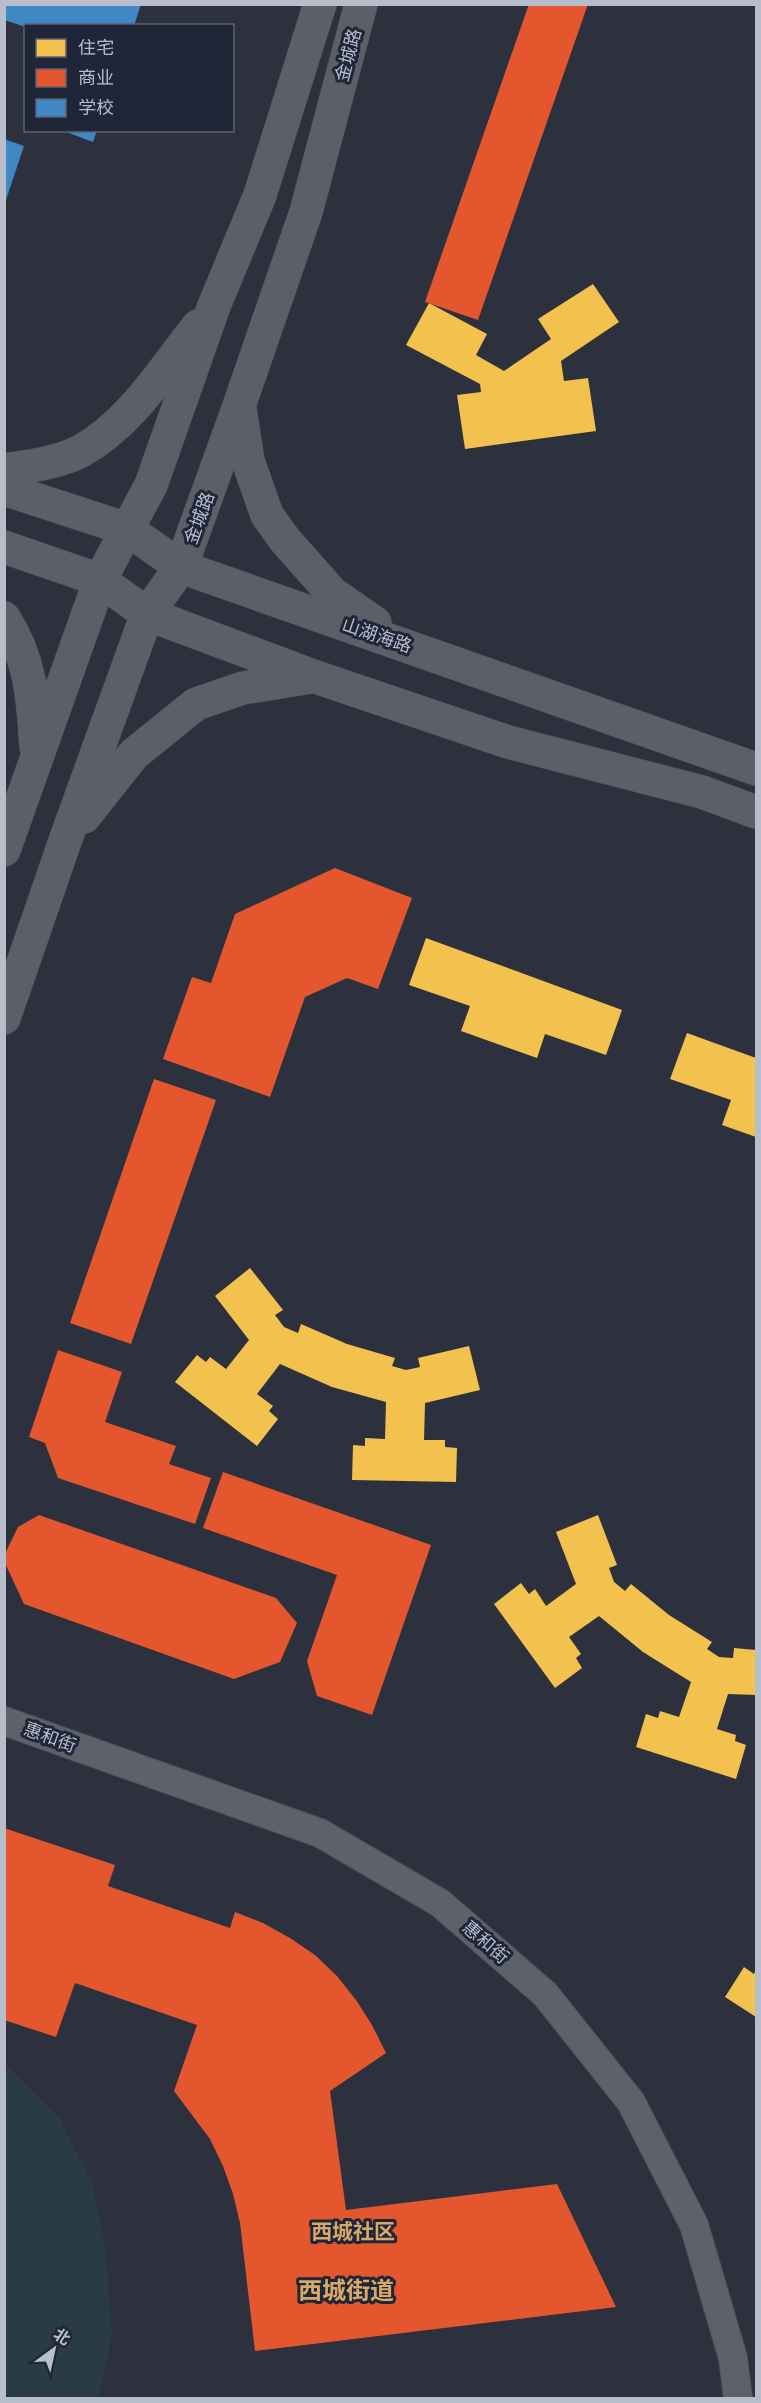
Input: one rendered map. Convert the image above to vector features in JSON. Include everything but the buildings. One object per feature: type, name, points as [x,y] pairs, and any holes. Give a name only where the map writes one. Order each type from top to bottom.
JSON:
[{"type":"street","points":[[4,850],[100,580],[151,485],[214,306],[260,195],[320,4]]},
{"type":"street","name":"金城路","points":[[4,1018],[147,614],[181,567],[239,406],[306,212],[361,4]]},
{"type":"street","points":[[4,470],[46,463],[80,452],[110,431],[139,402],[214,306]]},
{"type":"street","points":[[239,406],[248,461],[267,515],[285,540],[332,593],[406,645]]},
{"type":"street","name":"山湖海路","points":[[4,489],[127,529],[181,567],[756,769]]},
{"type":"street","points":[[4,548],[100,580],[147,614],[313,676],[508,742],[702,792],[756,812]]},
{"type":"street","points":[[4,618],[16,637],[32,686],[37,761]]},
{"type":"street","points":[[65,841],[134,754],[196,704],[243,688],[313,676]]},
{"type":"street","name":"惠和街","points":[[4,1721],[320,1833],[440,1903],[545,1994],[631,2102],[694,2225],[733,2358],[738,2398]]},
{"type":"shaded area","points":[[5,2064],[59,2117],[92,2182],[105,2244],[112,2335],[98,2398],[5,2398]]},
{"type":"district","name":"西城社区","points":[[353,2231]]},
{"type":"district","name":"西城街道","points":[[346,2290]]}]
